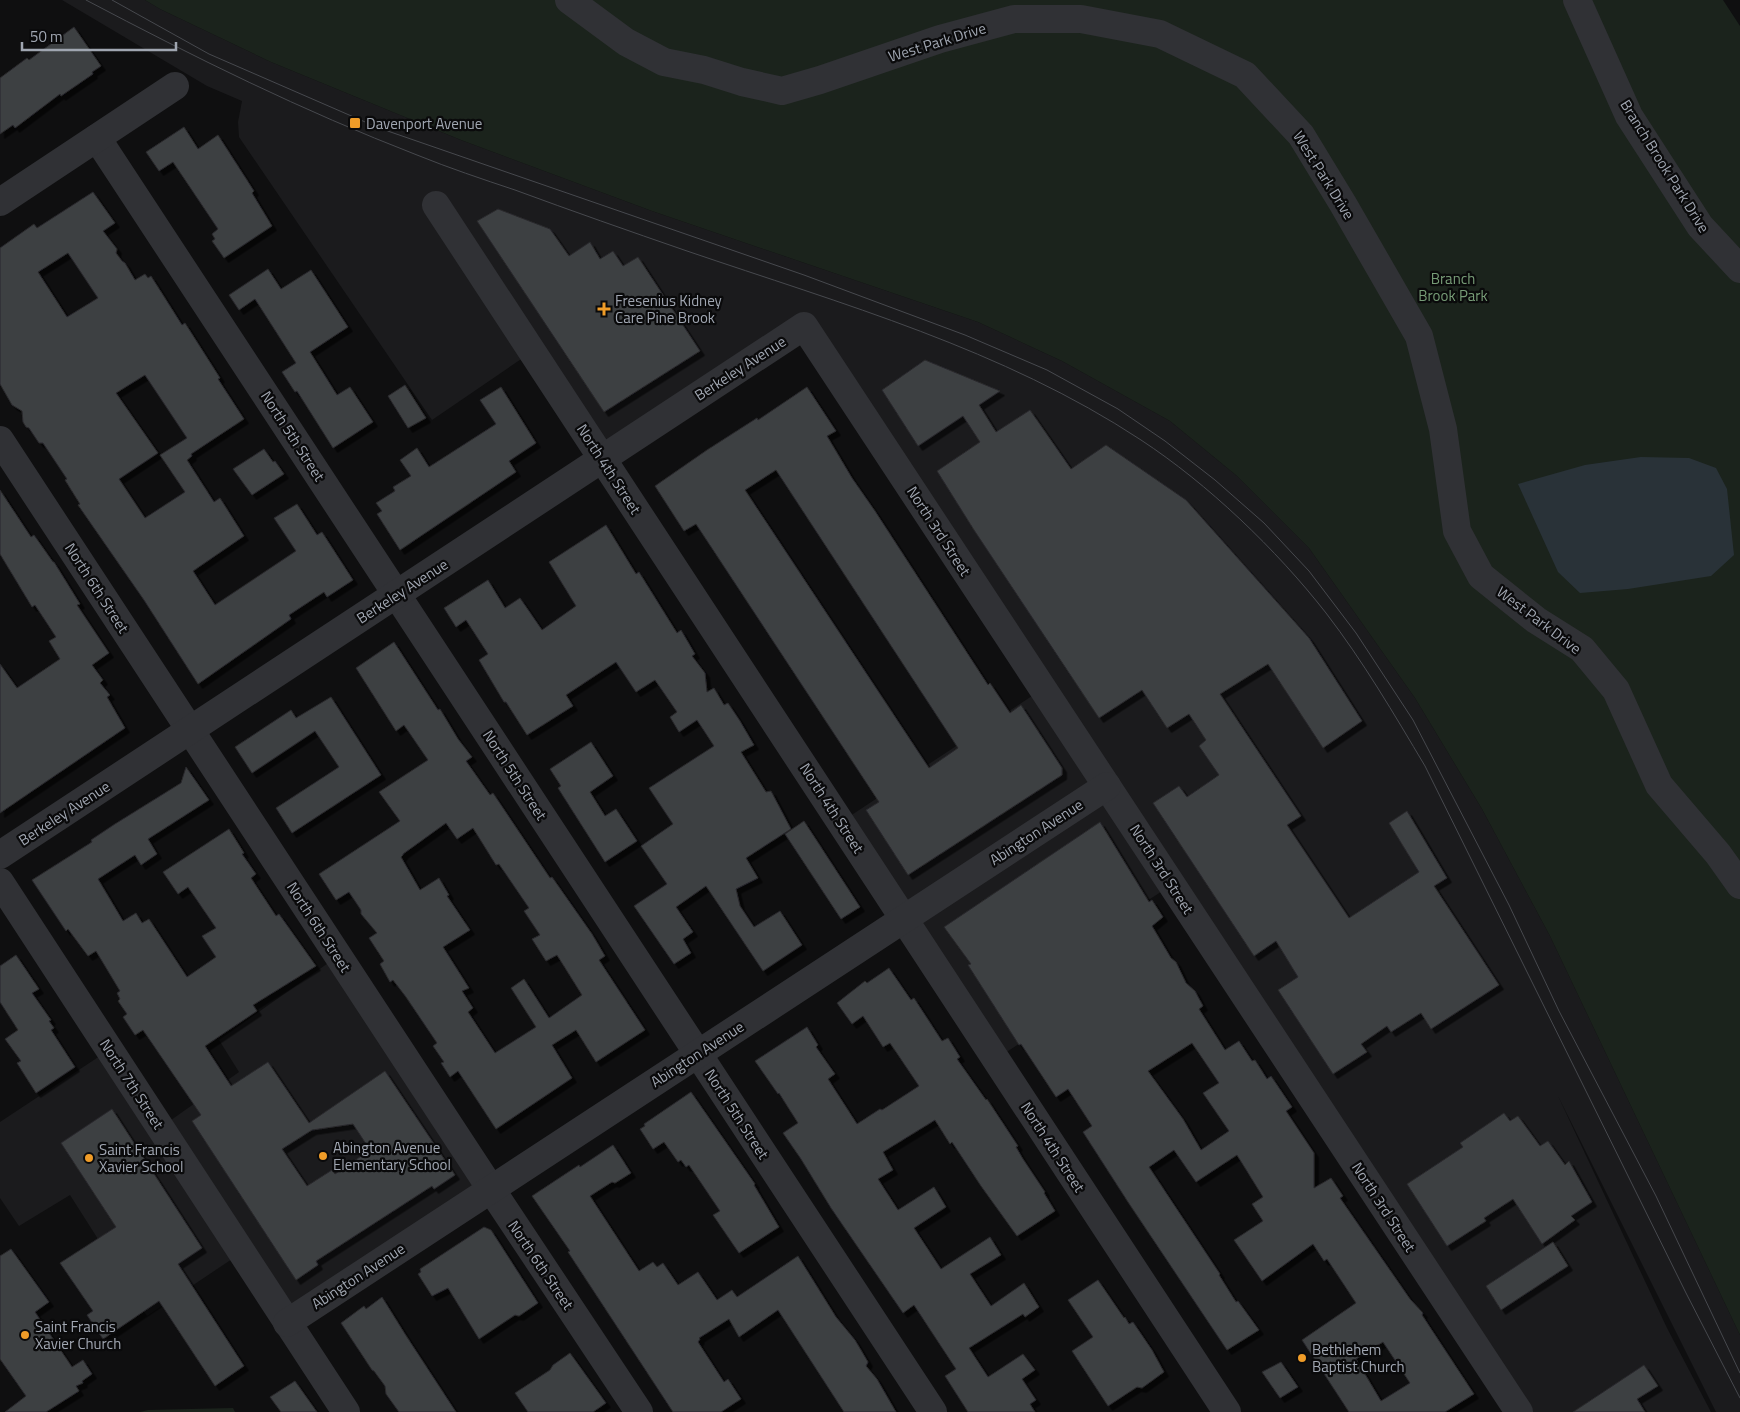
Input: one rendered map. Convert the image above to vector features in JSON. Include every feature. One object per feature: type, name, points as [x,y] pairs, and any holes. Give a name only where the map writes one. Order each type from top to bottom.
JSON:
[{"type":"street","name":"West Park Drive","points":[[569,0],[626,42],[664,62],[704,70],[742,82],[782,91],[940,39],[1014,19],[1081,19],[1160,34],[1245,75],[1301,135],[1419,336],[1443,429],[1456,531],[1481,576],[1536,620],[1582,649],[1616,690],[1659,785],[1718,854],[1740,885]]},
{"type":"street","name":"Branch Brook Park Drive","points":[[1577,0],[1629,116],[1700,226],[1740,269]]},
{"type":"street","points":[[0,202],[175,86]]},
{"type":"street","name":"North 5th Street","points":[[97,138],[933,1412]]},
{"type":"street","name":"North 4th Street","points":[[436,204],[1227,1412]]},
{"type":"street","name":"Berkeley Avenue","points":[[0,855],[804,326]]},
{"type":"street","name":"North 3rd Street","points":[[804,326],[1515,1411]]},
{"type":"street","name":"North 6th Street","points":[[0,440],[639,1412]]},
{"type":"street","name":"Abington Avenue","points":[[287,1323],[1107,786]]},
{"type":"street","name":"North 7th Street","points":[[0,882],[346,1412]]},
{"type":"shaded area","points":[[62,0],[145,0],[271,62],[461,140],[652,211],[978,322],[1062,361],[1170,421],[1237,476],[1309,548],[1415,698],[1482,809],[1550,936],[1740,1335],[1740,1412],[1716,1412],[1558,1096],[1667,1328],[1711,1412],[1524,1412],[1178,881],[1072,949],[1101,990],[999,1057],[844,820],[1041,690],[805,330],[609,461],[536,349],[432,420],[239,137],[238,122],[242,101],[207,86]]},
{"type":"shaded area","points":[[1641,457],[1689,458],[1716,468],[1727,489],[1734,555],[1711,576],[1628,589],[1580,593],[1558,572],[1518,484],[1585,465]]},
{"type":"shaded area","name":"Abington Avenue Elementary School","points":[[331,961],[484,1187],[285,1320],[164,1125],[239,1072],[219,1040]]},
{"type":"shaded area","name":"Saint Francis Xavier School","points":[[109,1050],[238,1255],[147,1316],[70,1195],[19,1226],[0,1198],[0,1122]]},
{"type":"green space","name":"Branch Brook Park","points":[[145,0],[1723,0],[1740,26],[1740,1335],[1550,936],[1482,809],[1415,698],[1309,548],[1237,476],[1170,421],[1062,361],[978,322],[652,211],[461,140],[271,62]]},
{"type":"green space","points":[[233,1408],[235,1412],[140,1412],[148,1410]]},
{"type":"building","points":[[74,27],[101,66],[92,72],[93,74],[61,96],[60,94],[15,128],[13,125],[0,134],[0,78],[27,58],[29,60]]},
{"type":"building","points":[[184,127],[198,149],[218,135],[254,191],[252,193],[272,226],[224,258],[212,241],[215,239],[212,234],[218,229],[173,162],[159,171],[146,152]]},
{"type":"building","points":[[93,192],[115,223],[103,231],[117,249],[116,253],[125,263],[135,280],[145,274],[148,278],[151,276],[182,325],[185,323],[244,419],[191,454],[192,456],[187,460],[214,502],[220,498],[244,536],[193,571],[215,605],[296,551],[274,518],[297,504],[317,535],[322,532],[353,580],[327,597],[324,592],[289,615],[291,619],[198,684],[144,600],[78,505],[80,504],[65,480],[67,479],[43,443],[39,443],[29,428],[26,427],[23,422],[22,411],[12,405],[0,384],[0,248],[34,224],[37,228]],"holes":[[[68,253],[98,298],[67,317],[38,272]],[[145,375],[187,438],[160,455],[185,492],[145,518],[119,479],[158,453],[116,393]]]},
{"type":"building","name":"Fresenius Kidney Care Pine Brook","points":[[498,209],[550,229],[569,256],[590,242],[600,259],[613,251],[623,266],[638,257],[700,351],[604,412],[477,221]]},
{"type":"building","points":[[268,269],[281,289],[311,270],[348,327],[310,352],[337,395],[350,387],[373,422],[333,448],[297,391],[295,392],[282,372],[296,363],[255,299],[239,310],[229,295]]},
{"type":"building","points":[[925,360],[1000,391],[979,405],[996,432],[1030,410],[1071,469],[1106,445],[1186,500],[1309,638],[1362,721],[1323,748],[1268,664],[1220,694],[1301,816],[1287,825],[1349,918],[1419,872],[1389,823],[1407,811],[1447,878],[1434,886],[1499,985],[1431,1029],[1421,1013],[1391,1032],[1387,1026],[1361,1044],[1367,1052],[1333,1074],[1278,990],[1298,977],[1276,941],[1254,956],[1153,803],[1179,786],[1187,797],[1219,775],[1199,746],[1206,740],[1189,714],[1167,728],[1142,690],[1099,718],[937,471],[980,442],[963,416],[918,446],[882,390]]},
{"type":"building","points":[[405,385],[426,418],[408,428],[388,396]]},
{"type":"building","points":[[501,387],[536,443],[509,461],[516,472],[400,550],[377,514],[382,511],[376,503],[395,491],[393,487],[411,476],[400,460],[417,448],[429,467],[496,424],[480,400]]},
{"type":"building","points":[[807,387],[836,431],[827,436],[852,478],[988,685],[990,683],[1010,713],[1021,705],[1062,768],[1062,775],[908,875],[866,810],[879,802],[696,524],[684,531],[655,486],[707,450],[757,418],[758,420]],"holes":[[[776,470],[958,748],[929,768],[745,490]]]},
{"type":"building","points":[[264,449],[284,474],[252,495],[233,469]]},
{"type":"building","points":[[0,490],[31,537],[34,535],[54,562],[80,604],[77,605],[109,653],[92,665],[103,680],[100,683],[110,695],[107,697],[125,728],[0,813],[0,664],[17,688],[60,659],[49,641],[56,637],[35,605],[32,607],[0,554]]},
{"type":"building","points":[[606,525],[636,574],[639,572],[677,633],[681,630],[695,654],[692,656],[705,673],[707,692],[714,688],[724,705],[728,703],[740,721],[754,745],[741,752],[766,792],[771,791],[791,829],[746,858],[758,878],[736,889],[740,906],[754,927],[780,911],[802,945],[763,971],[706,886],[676,907],[693,932],[683,939],[691,953],[674,964],[634,906],[667,884],[641,846],[673,824],[649,788],[714,746],[697,720],[679,732],[670,717],[677,712],[655,680],[636,692],[616,662],[566,695],[573,706],[527,735],[506,702],[504,702],[479,660],[488,654],[466,620],[456,627],[444,608],[488,580],[505,608],[520,598],[542,630],[576,606],[549,562]]},
{"type":"building","points":[[394,642],[438,710],[440,709],[458,739],[472,757],[466,761],[490,795],[493,793],[550,878],[552,877],[592,934],[605,956],[599,960],[645,1030],[596,1062],[576,1030],[552,1045],[572,1078],[496,1129],[458,1071],[450,1077],[441,1063],[444,1062],[433,1046],[437,1043],[393,980],[390,982],[380,964],[384,961],[369,938],[377,933],[361,914],[361,910],[349,892],[336,900],[319,874],[400,821],[379,792],[428,760],[404,725],[396,731],[356,668]],"holes":[[[446,823],[457,839],[473,828],[496,865],[499,864],[529,908],[524,911],[540,935],[532,939],[546,961],[557,955],[582,995],[549,1018],[524,979],[511,988],[536,1027],[495,1053],[468,1012],[473,1008],[462,991],[469,988],[443,947],[470,930],[447,896],[449,895],[439,878],[420,890],[401,857]]]},
{"type":"building","points":[[331,697],[381,775],[292,833],[276,808],[339,767],[315,731],[252,773],[235,747],[291,710],[296,718]]},
{"type":"building","points":[[591,742],[613,776],[590,792],[605,816],[616,809],[637,841],[605,862],[558,788],[561,786],[550,769]]},
{"type":"building","points":[[186,767],[209,800],[148,839],[157,854],[141,865],[135,855],[98,879],[123,921],[136,913],[142,923],[149,919],[187,977],[216,957],[202,936],[216,928],[188,887],[178,894],[163,872],[229,829],[244,853],[242,854],[256,874],[251,878],[276,916],[279,914],[316,966],[253,1005],[257,1011],[205,1046],[231,1086],[268,1062],[309,1123],[385,1071],[455,1175],[434,1189],[432,1186],[316,1261],[318,1265],[296,1280],[192,1121],[201,1115],[143,1030],[135,1035],[123,1017],[127,1014],[118,1001],[120,999],[117,993],[120,991],[96,951],[88,956],[68,929],[66,931],[32,880],[92,842],[91,840],[115,824],[181,783]],"holes":[[[353,1124],[370,1150],[335,1174],[332,1170],[307,1186],[282,1149],[312,1130]]]},
{"type":"building","points":[[804,821],[860,907],[841,919],[785,834]]},
{"type":"building","points":[[1100,822],[1149,902],[1152,900],[1163,917],[1152,926],[1171,958],[1176,962],[1186,983],[1195,991],[1203,1006],[1199,1009],[1225,1050],[1239,1041],[1252,1061],[1255,1060],[1267,1079],[1271,1076],[1292,1107],[1286,1111],[1314,1153],[1314,1188],[1331,1178],[1343,1196],[1340,1198],[1410,1299],[1423,1313],[1422,1315],[1474,1394],[1445,1412],[1349,1412],[1302,1340],[1356,1303],[1327,1259],[1324,1261],[1313,1244],[1262,1281],[1234,1240],[1263,1221],[1252,1204],[1263,1197],[1237,1155],[1196,1182],[1174,1150],[1149,1167],[1220,1274],[1236,1302],[1238,1301],[1259,1330],[1227,1350],[1083,1132],[1092,1126],[1068,1089],[1056,1097],[1021,1044],[1019,1045],[968,965],[971,964],[944,927]],"holes":[[[1192,1043],[1219,1083],[1203,1093],[1229,1131],[1201,1150],[1183,1119],[1148,1071]],[[1383,1342],[1410,1383],[1381,1401],[1356,1359]]]},
{"type":"building","points":[[16,955],[39,989],[32,993],[51,1020],[49,1021],[54,1028],[51,1030],[75,1067],[36,1093],[17,1063],[21,1061],[5,1039],[18,1030],[0,1002],[0,966]]},
{"type":"building","points":[[889,968],[911,1000],[914,998],[942,1041],[948,1038],[960,1057],[957,1059],[987,1099],[1018,1146],[1016,1147],[1055,1211],[1017,1236],[952,1142],[950,1144],[935,1120],[883,1152],[893,1170],[878,1179],[898,1210],[934,1187],[946,1207],[914,1228],[941,1269],[990,1237],[1001,1255],[970,1274],[991,1306],[1024,1283],[1039,1307],[1025,1317],[1023,1314],[969,1348],[988,1377],[1023,1354],[1035,1370],[1022,1379],[1036,1400],[1030,1404],[1035,1412],[968,1412],[945,1376],[956,1369],[914,1305],[903,1313],[831,1208],[783,1133],[798,1123],[755,1061],[807,1027],[818,1045],[816,1047],[835,1074],[828,1079],[857,1124],[919,1086],[890,1043],[883,1047],[863,1016],[852,1024],[837,1003],[865,981],[867,983]]},
{"type":"building","points":[[691,1092],[755,1184],[779,1227],[739,1253],[713,1215],[720,1211],[689,1165],[686,1167],[681,1160],[678,1162],[664,1142],[653,1149],[640,1129],[645,1126],[644,1124]]},
{"type":"building","points":[[112,1109],[202,1248],[178,1264],[244,1366],[215,1386],[159,1301],[103,1339],[87,1315],[93,1311],[60,1263],[116,1227],[61,1143]]},
{"type":"building","points":[[1504,1113],[1510,1121],[1518,1116],[1540,1146],[1548,1141],[1565,1165],[1569,1161],[1592,1202],[1571,1216],[1575,1220],[1542,1244],[1513,1199],[1484,1218],[1486,1221],[1447,1246],[1407,1184],[1463,1147],[1460,1143]]},
{"type":"building","points":[[613,1145],[631,1173],[590,1196],[639,1271],[653,1262],[657,1267],[663,1263],[678,1285],[698,1272],[717,1300],[732,1290],[737,1297],[798,1256],[836,1317],[855,1340],[868,1362],[866,1366],[877,1379],[896,1412],[844,1412],[778,1310],[739,1337],[729,1319],[699,1338],[698,1342],[724,1382],[728,1379],[741,1399],[721,1412],[673,1412],[568,1252],[570,1251],[532,1196]]},
{"type":"building","points":[[484,1227],[491,1230],[538,1303],[519,1316],[515,1315],[479,1339],[448,1288],[432,1296],[418,1274],[421,1272],[420,1269]]},
{"type":"building","points":[[1553,1242],[1568,1266],[1501,1310],[1486,1286]]},
{"type":"building","name":"Saint Francis Xavier Church","points":[[11,1249],[49,1302],[35,1312],[72,1367],[83,1360],[92,1374],[82,1381],[83,1383],[76,1386],[79,1391],[46,1412],[5,1412],[26,1396],[0,1359],[0,1256]]},
{"type":"building","points":[[1098,1280],[1129,1324],[1133,1322],[1164,1372],[1142,1388],[1137,1387],[1108,1406],[1072,1351],[1093,1337],[1068,1300]]},
{"type":"building","points":[[382,1297],[456,1412],[399,1412],[386,1394],[385,1386],[341,1323],[364,1306],[366,1309]]},
{"type":"building","points":[[570,1353],[606,1403],[593,1412],[528,1412],[515,1393],[550,1370],[553,1365]]},
{"type":"building","points":[[1281,1362],[1298,1387],[1280,1398],[1262,1372]]},
{"type":"building","points":[[1644,1365],[1658,1386],[1637,1399],[1645,1412],[1573,1412]]},
{"type":"building","points":[[295,1381],[317,1412],[281,1412],[270,1397]]},
{"type":"tram line","points":[[86,0],[167,42],[291,102],[429,160],[862,310],[978,354],[1088,408],[1166,457],[1216,497],[1285,565],[1340,631],[1390,707],[1425,766],[1740,1398]]},
{"type":"tram line","points":[[112,0],[209,54],[379,128],[804,275],[965,335],[1047,370],[1118,409],[1165,441],[1215,480],[1264,523],[1309,571],[1356,633],[1413,720],[1509,905],[1559,1011],[1656,1196],[1740,1373]]},
{"type":"place","name":"Davenport Avenue","points":[[355,123]]},
{"type":"place","name":"Fresenius Kidney Care Pine Brook","points":[[604,309]]},
{"type":"place","name":"Abington Avenue Elementary School","points":[[323,1156]]},
{"type":"place","name":"Saint Francis Xavier School","points":[[89,1158]]},
{"type":"place","name":"Saint Francis Xavier Church","points":[[25,1335]]},
{"type":"place","name":"Bethlehem Baptist Church","points":[[1302,1358]]}]
